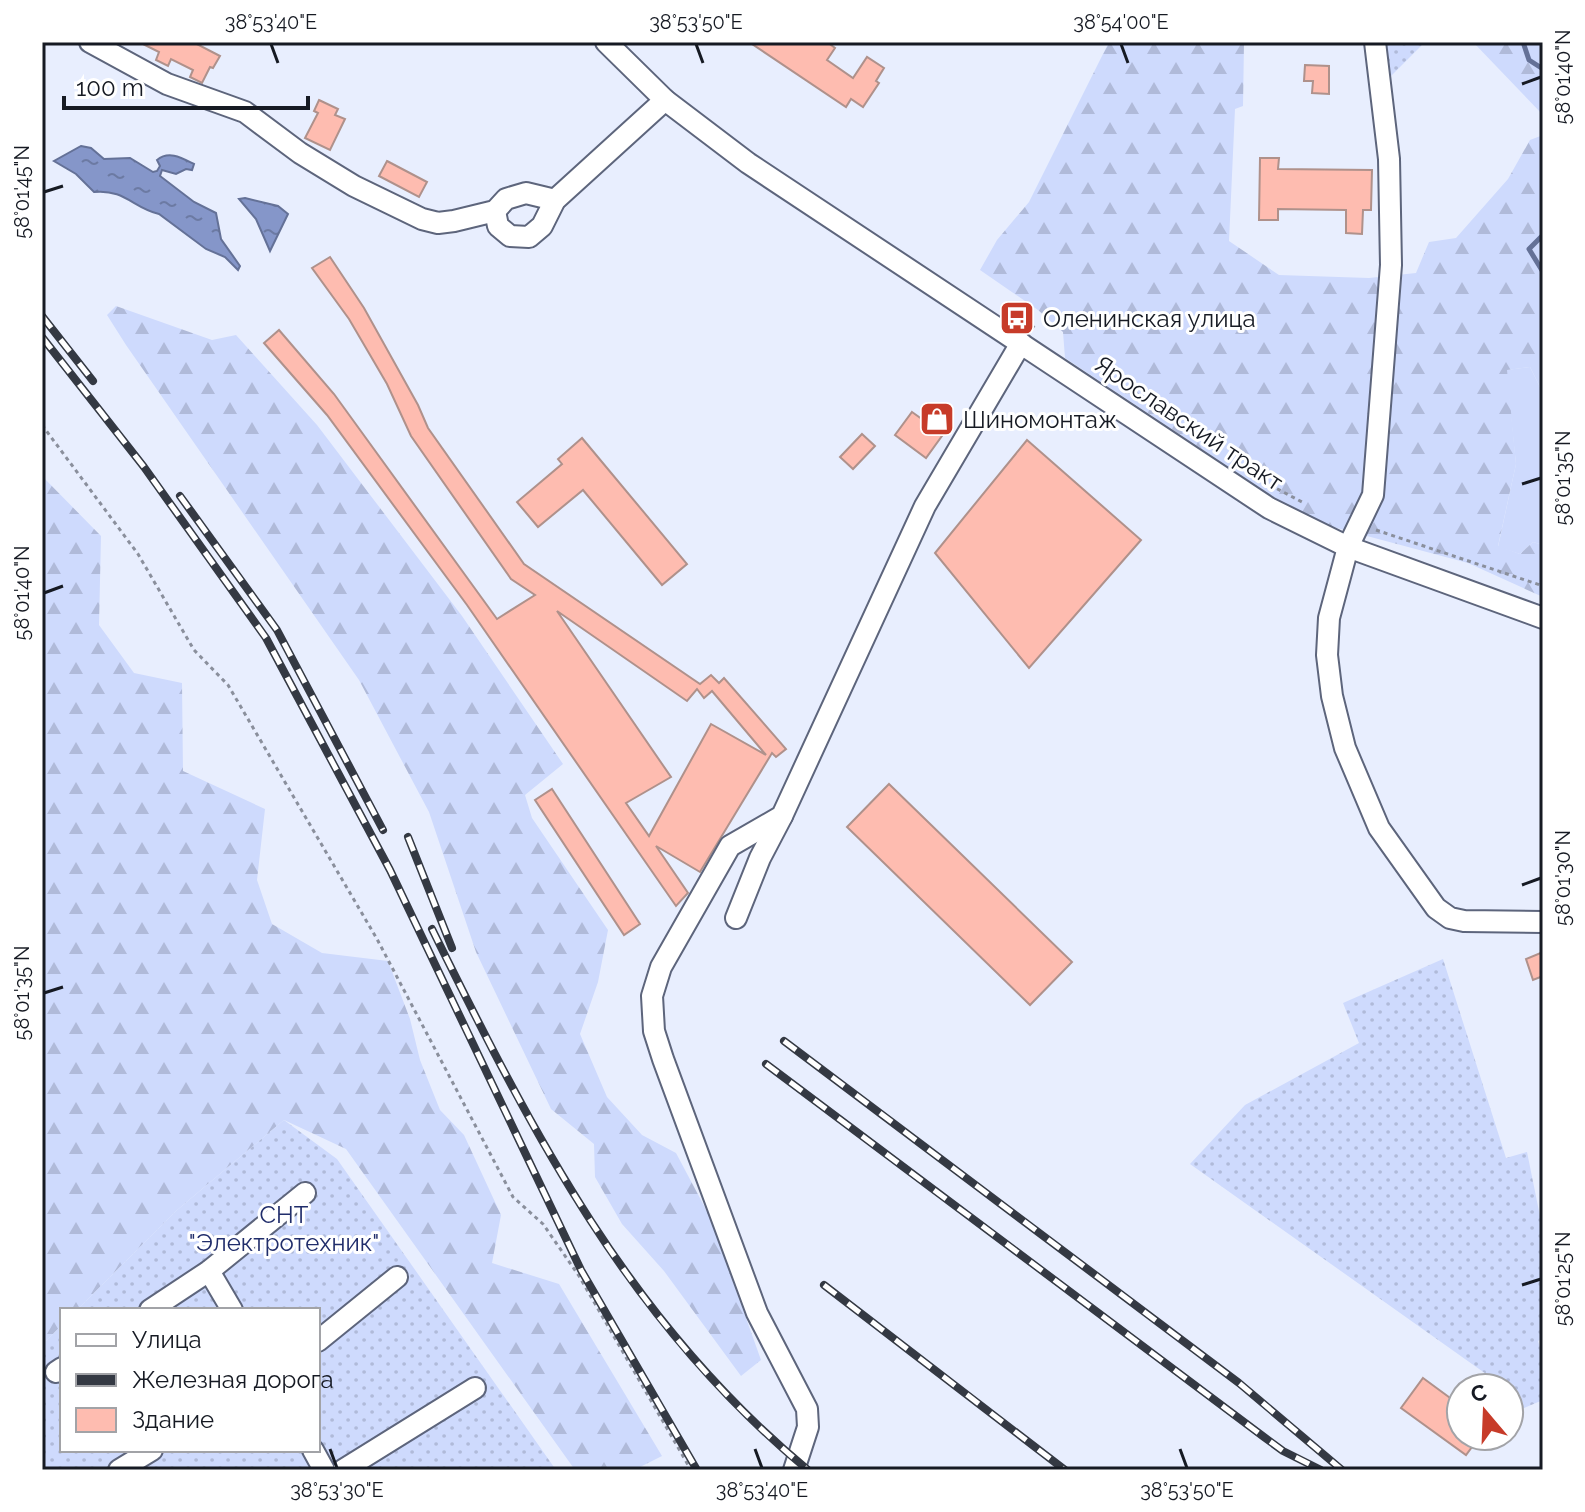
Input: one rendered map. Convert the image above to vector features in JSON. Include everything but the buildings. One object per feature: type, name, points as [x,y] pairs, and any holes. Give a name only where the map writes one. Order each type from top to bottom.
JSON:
[{"type":"street","points":[[90,42],[167,84],[245,112],[354,186],[422,219],[438,223],[495,211],[506,199],[526,193],[555,200]]},
{"type":"street","name":"Ярославский тракт","points":[[606,42],[665,100],[748,163],[1030,337],[1269,508],[1348,547],[1543,618]]},
{"type":"street","points":[[1375,42],[1389,159],[1391,265],[1373,495],[1348,547],[1329,618],[1327,655],[1332,696],[1345,748],[1379,828],[1436,908],[1450,918],[1464,921],[1543,922]]},
{"type":"street","points":[[495,211],[498,226],[510,236],[529,237],[542,226],[555,200],[665,100]]},
{"type":"street","points":[[736,918],[760,858],[925,506],[1030,337]]},
{"type":"street","points":[[782,816],[730,846],[661,967],[652,996],[654,1031],[663,1059],[757,1313],[807,1409],[808,1427],[794,1470]]},
{"type":"street","points":[[153,1308],[209,1271],[305,1193]]},
{"type":"street","points":[[209,1271],[231,1308]]},
{"type":"street","points":[[320,1339],[397,1277]]},
{"type":"street","points":[[343,1470],[475,1388]]},
{"type":"street","points":[[119,1470],[149,1452]]},
{"type":"street","points":[[314,1452],[324,1470]]},
{"type":"path","points":[[995,308],[1016,312],[1027,319],[1030,337]]},
{"type":"path","points":[[42,425],[138,554],[194,650],[228,685],[377,939],[513,1197],[543,1224],[579,1276],[691,1470]]},
{"type":"path","points":[[1270,485],[1305,504]]},
{"type":"path","points":[[1359,524],[1543,586]]},
{"type":"green space","points":[[1109,42],[1244,42],[1243,106],[1235,109],[1229,241],[1279,275],[1369,278],[1416,273],[1429,242],[1456,238],[1508,179],[1530,140],[1543,135],[1543,393],[1530,367],[1507,370],[1516,464],[1498,546],[1520,554],[1533,542],[1543,545],[1543,597],[1468,563],[1322,524],[1274,497],[1065,358],[1063,332],[1038,310],[980,270],[997,240],[1029,202]]},
{"type":"green space","points":[[1385,42],[1425,42],[1390,77]]},
{"type":"green space","points":[[1473,42],[1543,42],[1543,115]]},
{"type":"green space","points":[[116,306],[212,340],[236,335],[317,425],[462,616],[563,764],[525,795],[532,818],[608,930],[598,982],[580,1034],[607,1097],[642,1135],[676,1153],[710,1217],[761,1360],[741,1376],[664,1271],[622,1224],[595,1177],[594,1144],[551,1109],[476,952],[429,812],[359,680],[126,345],[107,315]]},
{"type":"green space","points":[[1530,367],[1543,393],[1543,545],[1533,542],[1520,554],[1498,547],[1516,464],[1506,370]]},
{"type":"green space","points":[[42,476],[101,536],[99,625],[134,673],[182,683],[183,771],[265,809],[257,880],[272,924],[322,953],[388,961],[410,1019],[420,1060],[440,1110],[464,1135],[501,1215],[492,1263],[559,1284],[662,1456],[634,1470],[575,1470],[346,1149],[284,1120],[176,1211],[79,1308],[60,1308],[60,1327],[42,1345]]},
{"type":"green space","points":[[1443,959],[1506,1158],[1527,1152],[1543,1231],[1543,1338],[1538,1341],[1543,1357],[1543,1400],[1525,1408],[1525,1372],[1483,1372],[1190,1164],[1245,1105],[1359,1043],[1343,1003]]},
{"type":"green space","name":"СНТ \"Электротехник\"","points":[[284,1120],[337,1159],[556,1470],[44,1470],[42,1345],[60,1327],[60,1452],[320,1452],[320,1308],[79,1308],[176,1211]]},
{"type":"water","points":[[81,146],[91,148],[104,159],[130,158],[153,172],[160,166],[157,160],[166,156],[176,156],[194,164],[192,170],[186,169],[176,174],[162,170],[160,176],[194,202],[216,213],[221,239],[240,266],[238,270],[225,257],[206,249],[159,214],[114,193],[94,192],[76,174],[54,161]]},
{"type":"water","points":[[239,199],[278,206],[288,214],[270,251],[256,219]]},
{"type":"waterway","points":[[1523,42],[1529,60],[1543,69]]},
{"type":"waterway","points":[[1543,235],[1529,249],[1543,272]]},
{"type":"railway","points":[[42,316],[93,381]]},
{"type":"railway","points":[[42,337],[144,467],[266,638],[390,870],[581,1270],[697,1470]]},
{"type":"railway","points":[[180,496],[277,630],[383,830]]},
{"type":"railway","points":[[408,837],[452,948]]},
{"type":"railway","points":[[432,929],[548,1151],[637,1288],[688,1352],[745,1413],[808,1470]]},
{"type":"railway","points":[[784,1041],[1239,1383],[1342,1470]]},
{"type":"railway","points":[[766,1064],[1283,1451],[1321,1470]]},
{"type":"railway","points":[[824,1285],[1065,1470]]},
{"type":"place","name":"Оленинская улица","points":[[1017,318]]},
{"type":"place","name":"Шиномонтаж","points":[[937,419]]}]
